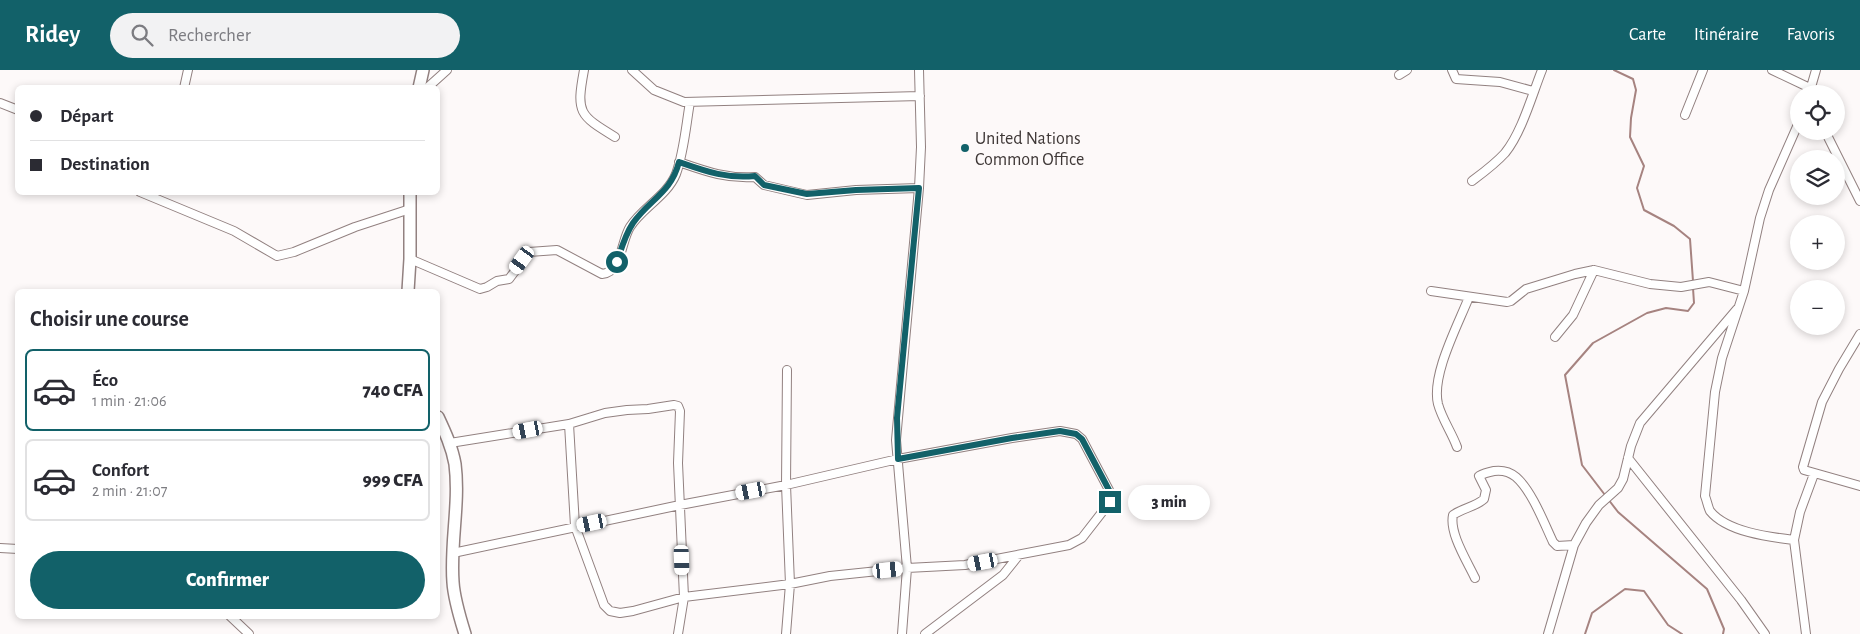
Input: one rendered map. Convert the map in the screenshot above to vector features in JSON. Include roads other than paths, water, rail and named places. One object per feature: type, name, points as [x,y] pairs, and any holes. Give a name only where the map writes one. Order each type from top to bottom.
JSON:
[{"type":"main road","points":[[420,85],[423,70]]},
{"type":"main road","points":[[408,289],[410,195]]},
{"type":"main road","points":[[440,421],[450,443],[457,486],[453,584],[461,621],[466,634]]},
{"type":"street","points":[[185,85],[188,70]]},
{"type":"street","points":[[430,85],[447,70]]},
{"type":"street","points":[[584,70],[580,104],[582,112],[589,121],[615,137]]},
{"type":"street","points":[[632,70],[654,90],[669,97],[690,102],[920,96]]},
{"type":"street","points":[[902,634],[907,568],[898,459],[897,418],[919,188],[919,70]]},
{"type":"street","points":[[1399,75],[1407,70]]},
{"type":"street","points":[[1452,70],[1456,79],[1500,82],[1533,91]]},
{"type":"street","points":[[1472,181],[1494,164],[1506,151],[1520,124],[1542,70]]},
{"type":"street","points":[[1685,115],[1703,70]]},
{"type":"street","points":[[1772,70],[1798,85]]},
{"type":"street","points":[[1811,85],[1816,70]]},
{"type":"street","points":[[410,259],[480,288],[487,287],[494,282],[509,280],[529,252],[557,250],[602,274],[608,273],[613,270],[617,262],[634,220],[671,183],[675,175],[690,102]]},
{"type":"street","points":[[0,103],[15,109]]},
{"type":"street","points":[[1791,140],[1769,190],[1739,308],[1722,358],[1715,392],[1705,496],[1710,510],[1728,524],[1768,537],[1794,540]]},
{"type":"street","points":[[1829,140],[1860,201]]},
{"type":"street","points":[[679,162],[714,174],[738,178],[755,176],[764,185],[807,194],[919,188]]},
{"type":"street","points":[[147,195],[234,231],[277,256],[294,252],[410,209]]},
{"type":"street","points":[[1431,291],[1507,302],[1526,289],[1594,270],[1650,284],[1681,287],[1709,282],[1744,290]]},
{"type":"street","points":[[1555,337],[1573,315],[1594,270]]},
{"type":"street","points":[[1457,447],[1438,405],[1436,389],[1440,370],[1469,297]]},
{"type":"street","points":[[1548,634],[1574,545],[1599,505],[1618,488],[1624,479],[1635,432],[1640,423],[1697,358],[1727,319],[1739,308]]},
{"type":"street","points":[[1860,334],[1830,386],[1815,423],[1803,466],[1804,470],[1814,474],[1860,486]]},
{"type":"street","points":[[786,634],[790,584],[786,485],[788,370]]},
{"type":"street","points":[[450,443],[569,424],[605,413],[678,406],[680,411],[678,463],[684,597],[678,634]]},
{"type":"street","points":[[453,553],[575,526],[786,485],[898,459],[1060,431],[1076,434],[1082,439],[1109,490],[1110,502],[1082,538],[1069,545],[965,565],[907,568],[830,576],[790,584],[684,597],[620,613],[610,611],[604,605],[575,526],[569,424]]},
{"type":"street","points":[[1628,458],[1741,600],[1765,634]]},
{"type":"street","points":[[1475,578],[1451,521],[1453,515],[1460,510],[1478,504],[1484,499],[1486,490],[1480,479],[1482,474],[1498,471],[1508,472],[1517,477],[1532,498],[1553,542],[1557,546],[1574,545]]},
{"type":"street","points":[[1806,634],[1794,540],[1800,512],[1814,474]]},
{"type":"street","points":[[0,548],[15,550]]},
{"type":"street","points":[[925,634],[1003,575],[1019,555]]},
{"type":"street","points":[[233,619],[250,634]]},
{"type":"waterway","points":[[1614,70],[1633,79],[1636,90],[1630,137],[1644,166],[1637,188],[1644,210],[1674,226],[1690,239],[1693,281]]},
{"type":"waterway","points":[[1605,495],[1582,465],[1565,375],[1593,343],[1647,313],[1666,308],[1688,311],[1694,303],[1693,288]]},
{"type":"waterway","points":[[1608,499],[1618,512],[1707,589],[1724,629],[1723,634]]},
{"type":"waterway","points":[[1585,634],[1592,613],[1625,589],[1644,591],[1668,625],[1682,634]]},
{"type":"place","name":"United Nations Common Office","points":[[965,148]]}]
